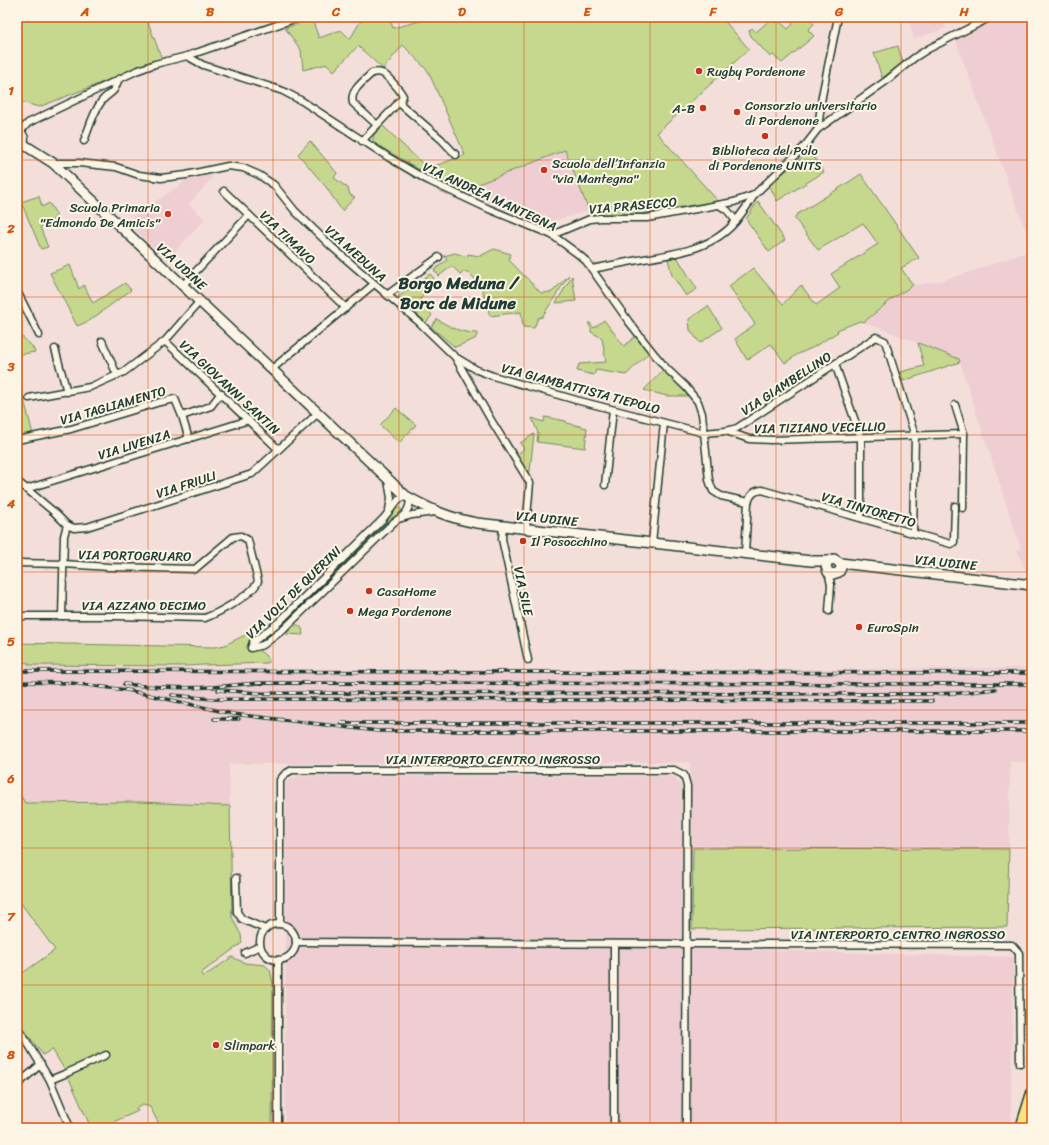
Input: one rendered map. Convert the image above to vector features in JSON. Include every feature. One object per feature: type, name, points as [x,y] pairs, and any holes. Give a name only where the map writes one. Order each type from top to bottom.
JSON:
[{"type":"main road","name":"VIA UDINE","points":[[19,131],[24,137],[20,146],[54,163],[387,478],[408,497],[435,512],[457,519],[504,526],[811,561],[833,567],[858,566],[1032,585]]},
{"type":"main road","points":[[1021,1127],[1032,1093]]},
{"type":"street","points":[[19,131],[28,123],[155,64],[187,56],[300,17]]},
{"type":"street","name":"VIA PRASECCO","points":[[592,269],[681,253],[710,241],[729,230],[754,195],[804,147],[818,130],[886,81],[914,58],[991,17]]},
{"type":"street","points":[[818,130],[822,96],[838,18]]},
{"type":"street","name":"VIA ANDREA MANTEGNA","points":[[187,56],[203,65],[282,91],[302,101],[362,141],[427,180],[552,236],[582,258],[592,269],[654,355],[686,387],[698,402],[702,414],[709,480],[713,491],[720,496],[748,502]]},
{"type":"street","points":[[362,141],[377,125],[398,102],[403,96],[400,90],[382,73],[376,72],[372,73],[352,95],[353,103],[377,125]]},
{"type":"street","points":[[84,141],[101,101],[116,90],[118,80]]},
{"type":"street","name":"VIA ANDREA MANTEGNA","points":[[398,102],[441,139],[456,155]]},
{"type":"street","name":"VIA MEDUNA","points":[[54,163],[80,163],[116,167],[139,175],[161,178],[186,175],[228,166],[252,171],[274,186],[295,211],[332,247],[420,323],[455,357],[494,425],[530,483],[526,528]]},
{"type":"street","points":[[224,191],[249,215]]},
{"type":"street","name":"VIA PRASECCO","points":[[552,236],[590,219],[647,218],[719,205],[754,195]]},
{"type":"street","points":[[719,205],[727,210],[736,221]]},
{"type":"street","name":"VIA TIMAVO","points":[[183,285],[249,215],[346,308]]},
{"type":"street","points":[[387,295],[439,257]]},
{"type":"street","points":[[272,369],[374,284]]},
{"type":"street","points":[[17,291],[39,335]]},
{"type":"street","points":[[29,398],[90,387],[117,375],[143,359],[165,341],[200,301]]},
{"type":"street","name":"VIA GIAMBELLINO","points":[[704,433],[726,432],[737,428],[876,337],[885,341],[915,436]]},
{"type":"street","points":[[102,341],[117,375]]},
{"type":"street","name":"VIA GIOVANNI SANTIN","points":[[165,341],[276,447],[280,448]]},
{"type":"street","points":[[55,349],[67,392]]},
{"type":"street","name":"VIA GIAMBATTISTA TIEPOLO","points":[[455,357],[477,370],[493,376],[613,410],[704,433]]},
{"type":"street","points":[[835,364],[860,438],[861,518]]},
{"type":"street","points":[[189,439],[182,416],[211,406],[221,393]]},
{"type":"street","name":"VIA TAGLIAMENTO","points":[[17,440],[71,429],[168,400],[175,399],[182,416]]},
{"type":"street","points":[[955,405],[964,434],[963,508]]},
{"type":"street","points":[[605,485],[613,410]]},
{"type":"street","name":"VIA FRIULI","points":[[68,525],[74,528],[86,527],[252,474],[280,448],[283,447],[318,413]]},
{"type":"street","name":"VIA LIVENZA","points":[[26,489],[249,420]]},
{"type":"street","points":[[652,543],[664,423]]},
{"type":"street","name":"VIA TIZIANO VECELLIO","points":[[726,432],[749,439],[771,440],[964,434]]},
{"type":"street","points":[[913,533],[915,436]]},
{"type":"street","points":[[387,478],[391,498],[388,514]]},
{"type":"street","points":[[17,481],[68,525]]},
{"type":"street","name":"VIA TINTORETTO","points":[[748,502],[755,491],[762,490],[951,544],[954,542],[955,506]]},
{"type":"street","name":"VIA VOLT DE QUERINI","points":[[408,497],[410,505],[405,515],[394,522],[284,629],[263,645],[251,648],[253,642],[280,622],[300,603],[388,514],[399,499],[408,497]]},
{"type":"street","points":[[744,553],[748,502]]},
{"type":"street","name":"VIA VOLT DE QUERINI","points":[[398,519],[412,515],[435,512]]},
{"type":"street","name":"VIA PORTOGRUARO","points":[[62,616],[64,536],[68,525]]},
{"type":"street","name":"VIA SILE","points":[[504,526],[502,539],[528,660]]},
{"type":"street","name":"VIA PORTOGRUARO","points":[[17,563],[195,569],[233,537],[241,536],[248,540],[258,581]]},
{"type":"street","points":[[829,611],[833,567]]},
{"type":"street","name":"VIA AZZANO DECIMO","points":[[17,616],[205,618],[216,614],[235,603],[255,587],[258,581]]},
{"type":"street","points":[[300,603],[305,609]]},
{"type":"street","name":"VIA INTERPORTO CENTRO INGROSSO","points":[[280,924],[280,780],[285,774],[292,770],[674,770],[684,775],[687,786],[686,1128]]},
{"type":"street","points":[[236,878],[237,912],[242,919],[265,929]]},
{"type":"street","points":[[280,924],[291,930],[294,934],[296,942],[293,952],[278,960],[266,956],[260,946],[261,934],[265,929],[269,926],[280,924]]},
{"type":"street","name":"VIA INTERPORTO CENTRO INGROSSO","points":[[296,942],[1012,945],[1020,953],[1020,1063]]},
{"type":"street","points":[[614,944],[614,1128]]},
{"type":"street","points":[[245,953],[260,946]]},
{"type":"street","points":[[278,960],[278,1128]]},
{"type":"street","points":[[17,1029],[50,1080],[70,1128]]},
{"type":"street","points":[[50,1080],[67,1074],[106,1055]]},
{"type":"street","points":[[17,1085],[41,1064]]},
{"type":"shaded area","points":[[908,17],[968,17],[945,23],[946,28],[914,39]]},
{"type":"shaded area","points":[[1001,17],[1032,17],[1032,248],[955,39]]},
{"type":"shaded area","name":"Scuola dell’Infanzia \"via Mantegna\"","points":[[565,150],[589,211],[536,224],[464,193],[466,189]]},
{"type":"shaded area","name":"Scuola Primaria \"Edmondo De Amicis\"","points":[[212,175],[212,178],[189,204],[205,219],[167,260],[126,221],[182,184],[185,180]]},
{"type":"shaded area","points":[[1032,250],[1032,574],[1027,574],[1017,550],[1021,549],[959,359],[864,322],[892,299],[913,285],[941,281]]},
{"type":"shaded area","points":[[17,666],[272,669],[724,670],[1032,668],[1032,762],[1010,762],[1009,849],[693,848],[690,762],[229,764],[230,806],[140,802],[25,803],[17,789]]},
{"type":"shaded area","points":[[298,776],[674,776],[681,786],[683,948],[1013,957],[1011,1128],[285,1128],[286,782]]},
{"type":"green space","points":[[17,17],[146,17],[162,59],[39,107],[17,101]]},
{"type":"green space","points":[[363,17],[389,17],[393,28],[435,17],[721,17],[749,49],[657,133],[718,201],[640,214],[589,214],[565,150],[466,189],[464,193],[437,182],[428,175],[429,173],[422,170],[425,167],[432,173],[433,172],[429,168],[465,155],[428,71],[403,45],[383,69],[358,46],[334,71],[327,64],[303,70],[301,50],[285,28],[312,19],[319,38],[341,30],[350,39]]},
{"type":"green space","points":[[787,17],[808,17],[814,24],[808,30],[814,36],[782,63],[773,55],[770,57],[751,36],[749,31],[752,28],[756,32],[773,19],[776,22],[778,20],[788,29],[793,24]]},
{"type":"green space","points":[[898,46],[903,63],[882,78],[874,53]]},
{"type":"green space","points":[[383,126],[424,165],[420,170],[374,143],[374,135]]},
{"type":"green space","points":[[310,141],[337,173],[334,178],[348,188],[350,195],[355,197],[342,211],[326,187],[298,154]]},
{"type":"green space","points":[[810,151],[824,172],[777,201],[769,185]]},
{"type":"green space","points":[[861,174],[919,258],[901,268],[913,285],[892,299],[864,322],[860,321],[837,330],[838,332],[812,348],[798,354],[785,363],[771,344],[747,360],[735,339],[755,324],[729,286],[753,268],[783,304],[801,285],[816,305],[840,288],[831,274],[878,244],[863,223],[818,250],[795,219],[796,215]]},
{"type":"green space","points":[[39,196],[42,207],[49,203],[57,215],[49,223],[40,227],[48,247],[41,249],[21,202]]},
{"type":"green space","points":[[758,201],[785,240],[769,252],[746,219]]},
{"type":"green space","points":[[494,249],[511,254],[509,260],[541,293],[552,292],[569,275],[542,317],[538,318],[534,328],[523,327],[521,312],[490,316],[481,285],[468,272],[462,272],[461,275],[452,266],[439,276],[434,270],[447,260],[444,256],[455,253],[467,257],[468,254],[480,256]]},
{"type":"green space","points":[[677,257],[697,289],[686,296],[672,275],[668,259]]},
{"type":"green space","points":[[70,265],[79,289],[84,285],[93,303],[125,283],[131,290],[89,321],[77,326],[50,273]]},
{"type":"green space","points":[[430,274],[434,278],[420,300],[432,315],[426,323],[398,297]]},
{"type":"green space","points":[[572,276],[576,301],[556,303]]},
{"type":"green space","points":[[708,306],[722,328],[700,343],[690,330],[689,319]]},
{"type":"green space","points":[[437,319],[457,329],[478,333],[475,339],[455,347],[431,327]]},
{"type":"green space","points":[[604,320],[624,346],[636,336],[649,353],[626,375],[596,370],[594,375],[577,371],[579,364],[606,362],[602,338],[591,332],[591,328],[588,323],[590,323],[594,328]]},
{"type":"green space","points":[[17,332],[32,346],[35,352],[17,355]]},
{"type":"green space","points":[[918,343],[959,359],[960,362],[903,381],[900,372],[924,366]]},
{"type":"green space","points":[[663,370],[689,396],[667,396],[644,390]]},
{"type":"green space","points":[[17,373],[33,434],[17,438]]},
{"type":"green space","points":[[396,408],[416,425],[399,443],[380,425]]},
{"type":"green space","points":[[545,417],[566,421],[567,423],[587,428],[585,448],[537,442],[538,433],[532,418],[544,422]]},
{"type":"green space","points":[[534,434],[529,473],[516,455],[524,449],[520,443]]},
{"type":"green space","points":[[397,506],[404,512],[395,516],[386,523],[306,603],[305,602],[387,521]]},
{"type":"green space","points":[[295,625],[302,628],[303,635],[286,634]]},
{"type":"green space","points":[[251,632],[260,651],[268,658],[268,663],[185,666],[28,665],[29,663],[17,662],[17,643],[215,647],[225,645]]},
{"type":"green space","points":[[17,789],[25,803],[140,802],[230,806],[232,917],[241,935],[242,943],[201,973],[203,977],[232,957],[245,963],[265,965],[270,970],[273,983],[272,1128],[161,1128],[150,1107],[143,1105],[136,1108],[138,1111],[134,1113],[99,1128],[91,1128],[67,1074],[52,1049],[43,1055],[17,1020],[17,977],[55,950],[17,898]]},
{"type":"green space","points":[[693,848],[1009,849],[1007,927],[692,929]]},
{"type":"railway","points":[[17,671],[1032,673]]},
{"type":"railway","points":[[17,682],[71,683],[127,690],[233,714],[378,731],[1032,731]]},
{"type":"railway","points":[[124,684],[189,688],[260,683],[1032,684]]},
{"type":"railway","points":[[218,690],[260,693],[928,694],[960,693],[995,689]]},
{"type":"railway","points":[[172,695],[213,699],[932,701]]},
{"type":"railway","points":[[214,719],[239,719]]},
{"type":"railway","points":[[341,723],[1032,723]]},
{"type":"place","name":"Rugby Pordenone","points":[[699,71]]},
{"type":"place","name":"A-B","points":[[703,108]]},
{"type":"place","name":"Consorzio universitario di Pordenone","points":[[737,112]]},
{"type":"place","name":"Biblioteca del Polo di Pordenone UNITS","points":[[765,136]]},
{"type":"place","name":"Scuola dell’Infanzia \"via Mantegna\"","points":[[544,170]]},
{"type":"place","name":"Scuola Primaria \"Edmondo De Amicis\"","points":[[168,214]]},
{"type":"place","name":"Il Posocchino","points":[[523,541]]},
{"type":"place","name":"CasaHome","points":[[369,591]]},
{"type":"place","name":"Mega Pordenone","points":[[350,611]]},
{"type":"place","name":"EuroSpin","points":[[859,627]]},
{"type":"place","name":"Slimpark","points":[[216,1045]]},
{"type":"district","name":"Borgo Meduna / Borc de Midune","points":[[458,293]]}]
